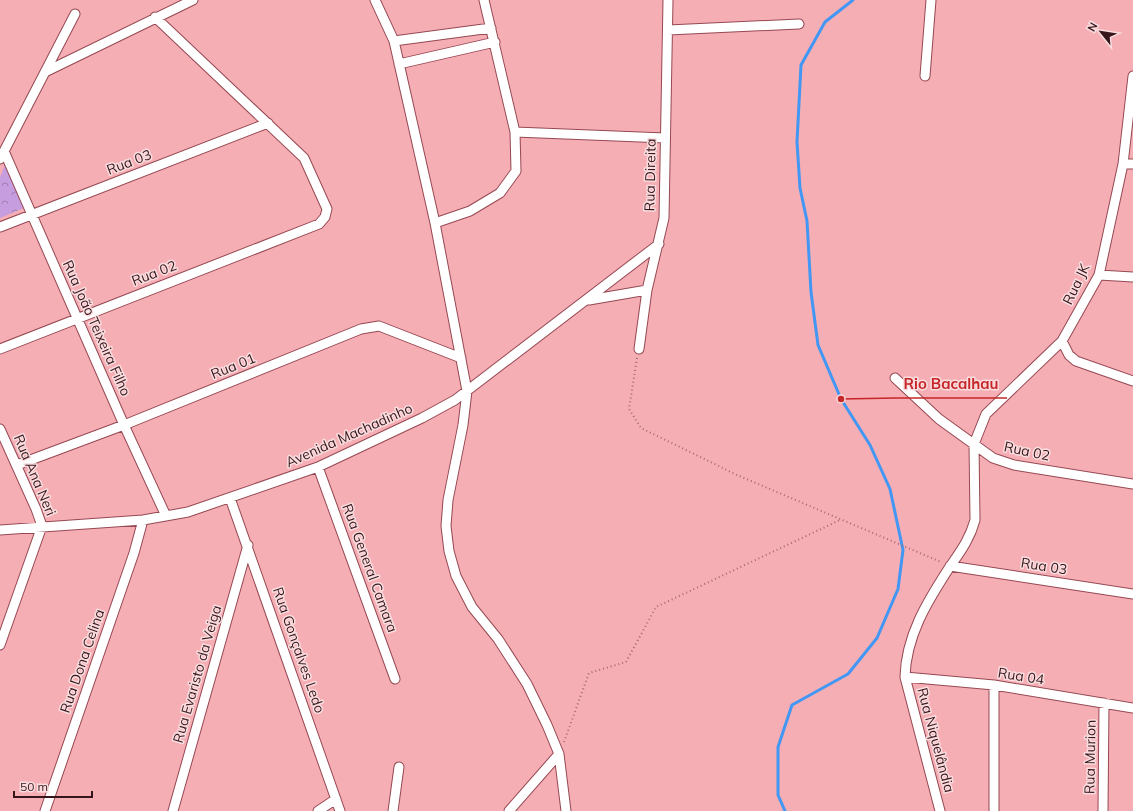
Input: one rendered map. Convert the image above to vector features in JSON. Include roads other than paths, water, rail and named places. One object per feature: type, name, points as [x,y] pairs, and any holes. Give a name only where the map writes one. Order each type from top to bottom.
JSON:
[{"type":"street","points":[[45,72],[155,17],[193,0]]},
{"type":"street","points":[[374,0],[394,41],[435,222],[467,391],[463,425],[448,500],[446,526],[449,551],[456,576],[472,607],[498,639],[527,684],[547,724],[559,754],[566,811]]},
{"type":"street","points":[[435,222],[470,210],[500,193],[516,171],[515,132],[484,0]]},
{"type":"street","name":"Rua Direita","points":[[639,349],[647,290],[664,218],[668,0]]},
{"type":"street","points":[[925,76],[931,0]]},
{"type":"street","points":[[2,155],[75,14]]},
{"type":"street","points":[[155,17],[268,123]]},
{"type":"street","points":[[668,30],[799,24]]},
{"type":"street","points":[[394,41],[491,28]]},
{"type":"street","points":[[399,64],[495,42]]},
{"type":"street","name":"Rua JK","points":[[974,444],[986,414],[1062,341],[1100,275],[1123,164],[1133,76]]},
{"type":"street","name":"Rua 03","points":[[0,227],[268,123]]},
{"type":"street","name":"Rua 02","points":[[0,349],[319,224],[326,217],[327,209],[304,158],[268,123]]},
{"type":"street","points":[[515,132],[665,138]]},
{"type":"street","name":"Rua João Teixeira Filho","points":[[2,155],[32,215],[124,425],[166,516]]},
{"type":"street","points":[[1123,164],[1133,164]]},
{"type":"street","name":"Avenida Machadinho","points":[[0,530],[143,520],[188,512],[318,467],[422,418],[467,391],[659,244]]},
{"type":"street","points":[[1100,275],[1133,277]]},
{"type":"street","points":[[587,300],[647,290]]},
{"type":"street","name":"Rua 01","points":[[17,466],[124,425],[361,329],[379,326],[461,358]]},
{"type":"street","points":[[1062,341],[1069,355],[1076,361],[1133,381]]},
{"type":"street","name":"Rua 02","points":[[895,378],[939,420],[993,458],[1014,465],[1133,484]]},
{"type":"street","name":"Rua Ana Neri","points":[[0,429],[36,509],[42,526],[0,645]]},
{"type":"street","name":"Rua Niquelândia","points":[[940,811],[905,677],[906,658],[913,630],[950,566],[966,545],[972,532],[975,520],[974,444]]},
{"type":"street","name":"Rua General Camara","points":[[318,467],[395,678]]},
{"type":"street","name":"Rua Gonçalves Ledo","points":[[230,498],[248,545],[340,811]]},
{"type":"street","name":"Rua Dona Celina","points":[[45,811],[134,554],[143,520]]},
{"type":"street","name":"Rua Evaristo da Veiga","points":[[172,811],[248,545]]},
{"type":"street","name":"Rua 03","points":[[950,566],[1133,594]]},
{"type":"street","name":"Rua 04","points":[[905,677],[994,685],[1133,708]]},
{"type":"street","points":[[994,685],[994,811]]},
{"type":"street","name":"Rua Murion","points":[[1103,811],[1104,703]]},
{"type":"street","points":[[509,811],[559,754]]},
{"type":"street","points":[[392,811],[399,767]]},
{"type":"street","points":[[318,811],[336,800]]},
{"type":"waterway","points":[[785,811],[778,795],[778,747],[792,705],[848,674],[877,638],[898,589],[903,550],[890,489],[870,445],[841,399],[818,345],[811,292],[807,221],[800,188],[797,142],[801,65],[825,22],[853,0]]},
{"type":"place","name":"Rio Bacalhau","points":[[841,399]]}]
